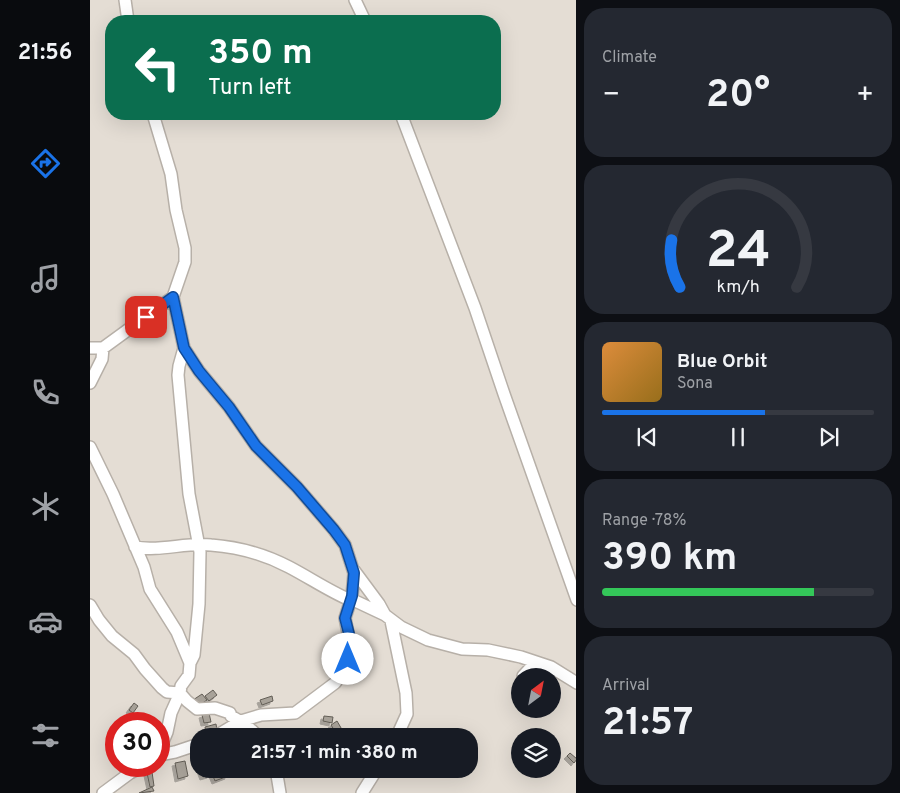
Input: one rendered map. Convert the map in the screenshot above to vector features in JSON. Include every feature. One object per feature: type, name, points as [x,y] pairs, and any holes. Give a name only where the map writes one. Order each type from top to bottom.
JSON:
[{"type":"street","points":[[125,0],[127,15]]},
{"type":"street","points":[[356,0],[362,15]]},
{"type":"street","points":[[90,348],[103,348],[173,297],[182,274],[185,262],[185,248],[176,210],[171,174],[155,120]]},
{"type":"street","points":[[403,120],[476,308],[576,600]]},
{"type":"street","points":[[173,297],[184,348],[199,371],[229,407],[256,446],[297,487],[334,530],[345,545],[352,569],[354,586],[345,618],[350,638],[348,659],[344,671],[335,684],[295,713],[261,715],[241,721],[229,728]]},
{"type":"street","points":[[90,383],[102,359],[103,348]]},
{"type":"street","points":[[170,716],[181,686],[188,675],[190,663],[194,655],[200,589],[199,545],[189,494],[178,375],[184,348]]},
{"type":"street","points":[[90,447],[113,494],[144,567],[150,589],[177,632],[190,663]]},
{"type":"street","points":[[134,547],[156,549],[199,545],[226,547],[276,561],[428,640],[462,649],[500,652],[536,662],[551,667],[576,683]]},
{"type":"street","points":[[352,569],[388,618],[406,693],[407,714],[401,728]]},
{"type":"street","points":[[90,605],[112,636],[134,654],[145,669],[167,692],[180,693],[197,709],[218,708],[230,713],[249,728]]},
{"type":"street","points":[[530,668],[536,662]]},
{"type":"street","points":[[170,752],[190,747]]},
{"type":"street","points":[[103,793],[125,777]]},
{"type":"street","points":[[278,778],[280,793]]},
{"type":"street","points":[[362,793],[371,778]]},
{"type":"building","points":[[213,690],[217,695],[209,701],[205,696]]},
{"type":"building","points":[[202,694],[207,700],[198,706],[193,700]]},
{"type":"building","points":[[272,696],[273,701],[262,705],[260,700]]},
{"type":"building","points":[[134,703],[138,706],[134,712],[129,710]]},
{"type":"building","points":[[209,713],[211,722],[204,723],[202,715]]},
{"type":"building","points":[[324,716],[333,717],[332,723],[323,721]]},
{"type":"building","points":[[337,721],[341,728],[333,728],[331,725]]},
{"type":"building","points":[[216,724],[217,728],[205,728]]},
{"type":"building","points":[[570,753],[576,760],[574,763],[567,756]]},
{"type":"building","points":[[185,761],[188,776],[178,779],[175,763]]},
{"type":"building","points":[[148,777],[153,777],[154,786],[150,787]]},
{"type":"building","points":[[152,787],[154,791],[139,793]]},
{"type":"route","points":[[146,317],[173,297],[184,348],[199,371],[229,407],[256,446],[297,487],[345,545],[354,573],[352,596],[345,618],[345,625],[350,638],[348,659]]}]
